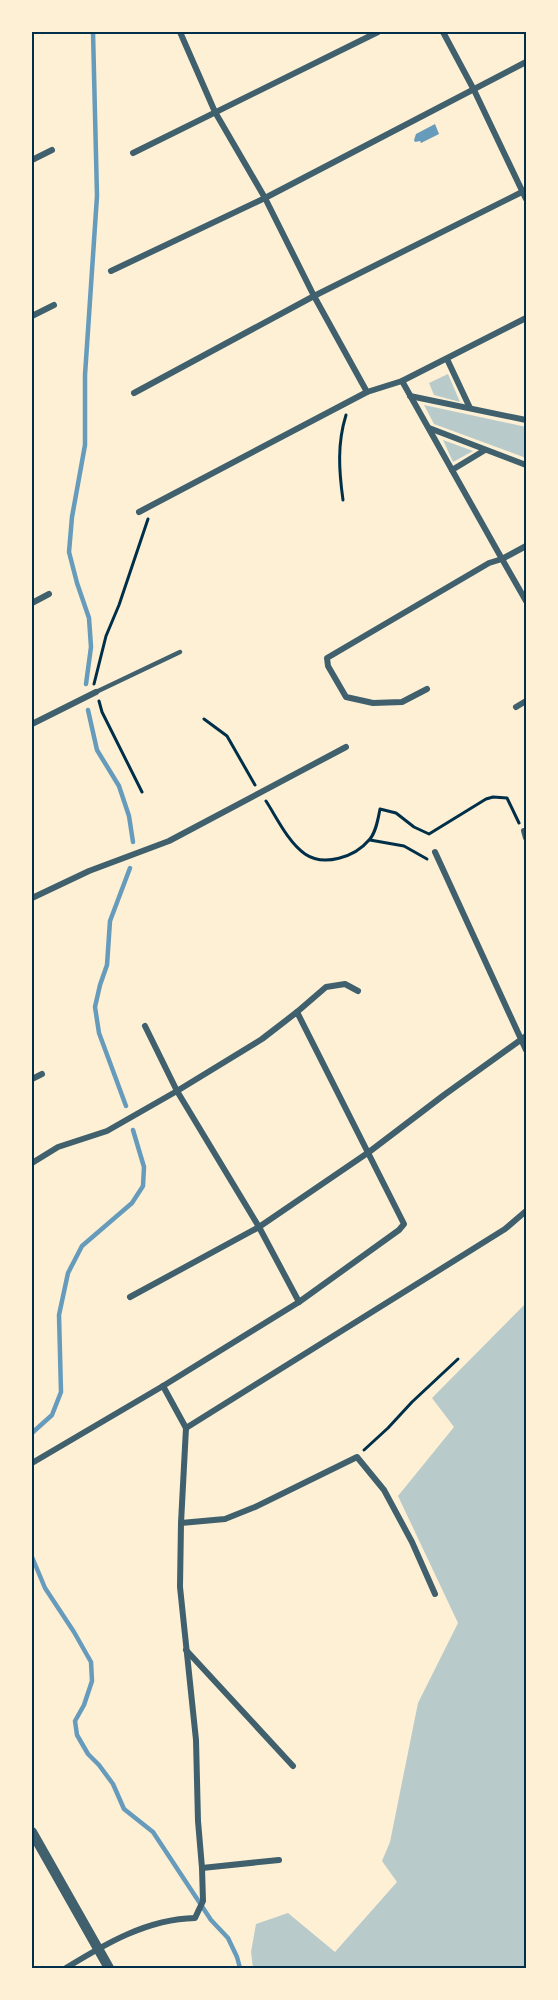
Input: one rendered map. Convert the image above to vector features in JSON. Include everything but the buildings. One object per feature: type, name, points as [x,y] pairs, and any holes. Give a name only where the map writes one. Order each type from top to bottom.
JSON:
[{"type":"street","points":[[180,32],[215,112],[265,198],[314,296],[367,392]]},
{"type":"street","points":[[132,153],[378,32]]},
{"type":"street","points":[[134,393],[314,296],[525,194],[443,32]]},
{"type":"street","points":[[111,271],[265,198],[526,62]]},
{"type":"street","points":[[32,160],[52,150]]},
{"type":"street","points":[[32,316],[54,305]]},
{"type":"street","points":[[139,512],[367,392],[402,381],[526,318]]},
{"type":"street","points":[[447,359],[470,408]]},
{"type":"street","points":[[402,381],[526,601]]},
{"type":"street","points":[[410,396],[526,420]]},
{"type":"street","points":[[428,428],[526,465]]},
{"type":"street","points":[[452,470],[485,450]]},
{"type":"street","points":[[428,689],[402,702],[373,703],[346,697],[328,666],[327,658],[489,563],[526,546]]},
{"type":"street","points":[[32,603],[49,594]]},
{"type":"street","points":[[32,724],[96,692]]},
{"type":"street","points":[[516,707],[526,701]]},
{"type":"street","points":[[32,898],[89,872],[169,841],[346,747]]},
{"type":"street","points":[[435,852],[524,1038],[526,1050]]},
{"type":"street","points":[[32,1163],[58,1147],[107,1131],[177,1091],[262,1039],[326,987],[345,984],[358,991]]},
{"type":"street","points":[[32,1463],[299,1302],[399,1230],[404,1224],[297,1012]]},
{"type":"street","points":[[145,1026],[177,1091],[259,1227],[299,1302]]},
{"type":"street","points":[[130,1297],[259,1227],[369,1152],[524,1038]]},
{"type":"street","points":[[32,1078],[42,1074]]},
{"type":"street","points":[[186,1428],[505,1229],[526,1212]]},
{"type":"street","points":[[66,1968],[98,1948],[153,1924],[179,1918],[195,1918],[203,1901],[196,1740],[180,1587],[186,1428],[163,1386]]},
{"type":"street","points":[[181,1523],[225,1519],[255,1507],[357,1456],[384,1490],[412,1542],[435,1594]]},
{"type":"street","points":[[186,1650],[293,1766]]},
{"type":"street","points":[[32,1832],[109,1968]]},
{"type":"street","points":[[202,1868],[279,1860]]},
{"type":"lane","points":[[96,692],[180,652]]},
{"type":"path","points":[[343,500],[339,448],[342,426],[350,402]]},
{"type":"path","points":[[142,792],[102,712],[94,684],[106,636],[119,605],[152,506]]},
{"type":"path","points":[[204,720],[227,736],[291,840],[304,853],[317,860],[335,859],[353,852],[370,840],[380,809],[396,813],[414,827],[429,834],[493,797],[507,798],[525,834]]},
{"type":"path","points":[[370,840],[404,846],[443,869]]},
{"type":"path","points":[[357,1456],[458,1359]]},
{"type":"shaded area","points":[[448,374],[460,402],[434,395],[429,383]]},
{"type":"shaded area","points":[[424,405],[526,427],[526,458],[434,424]]},
{"type":"shaded area","points":[[443,440],[473,451],[453,462]]},
{"type":"shaded area","points":[[526,1303],[526,1968],[253,1968],[251,1952],[256,1924],[288,1913],[335,1952],[397,1882],[382,1861],[390,1842],[418,1703],[458,1623],[398,1496],[454,1427],[432,1398]]},
{"type":"water","points":[[435,124],[439,134],[421,143],[420,141],[415,142],[416,134]]},
{"type":"waterway","points":[[86,684],[91,647],[89,618],[69,552],[72,517],[85,445],[85,375],[97,196],[93,32]]},
{"type":"waterway","points":[[88,710],[97,750],[119,786],[129,816],[133,842]]},
{"type":"waterway","points":[[126,1106],[99,1033],[95,1007],[107,965],[110,921],[130,868]]},
{"type":"waterway","points":[[32,1433],[52,1415],[61,1392],[59,1315],[68,1273],[82,1246],[132,1203],[143,1186],[144,1167],[133,1130]]},
{"type":"waterway","points":[[32,1557],[45,1588],[91,1662],[92,1681],[84,1705],[75,1721],[77,1735],[88,1754],[113,1784],[124,1809],[153,1832],[211,1920],[228,1938],[240,1968]]}]
